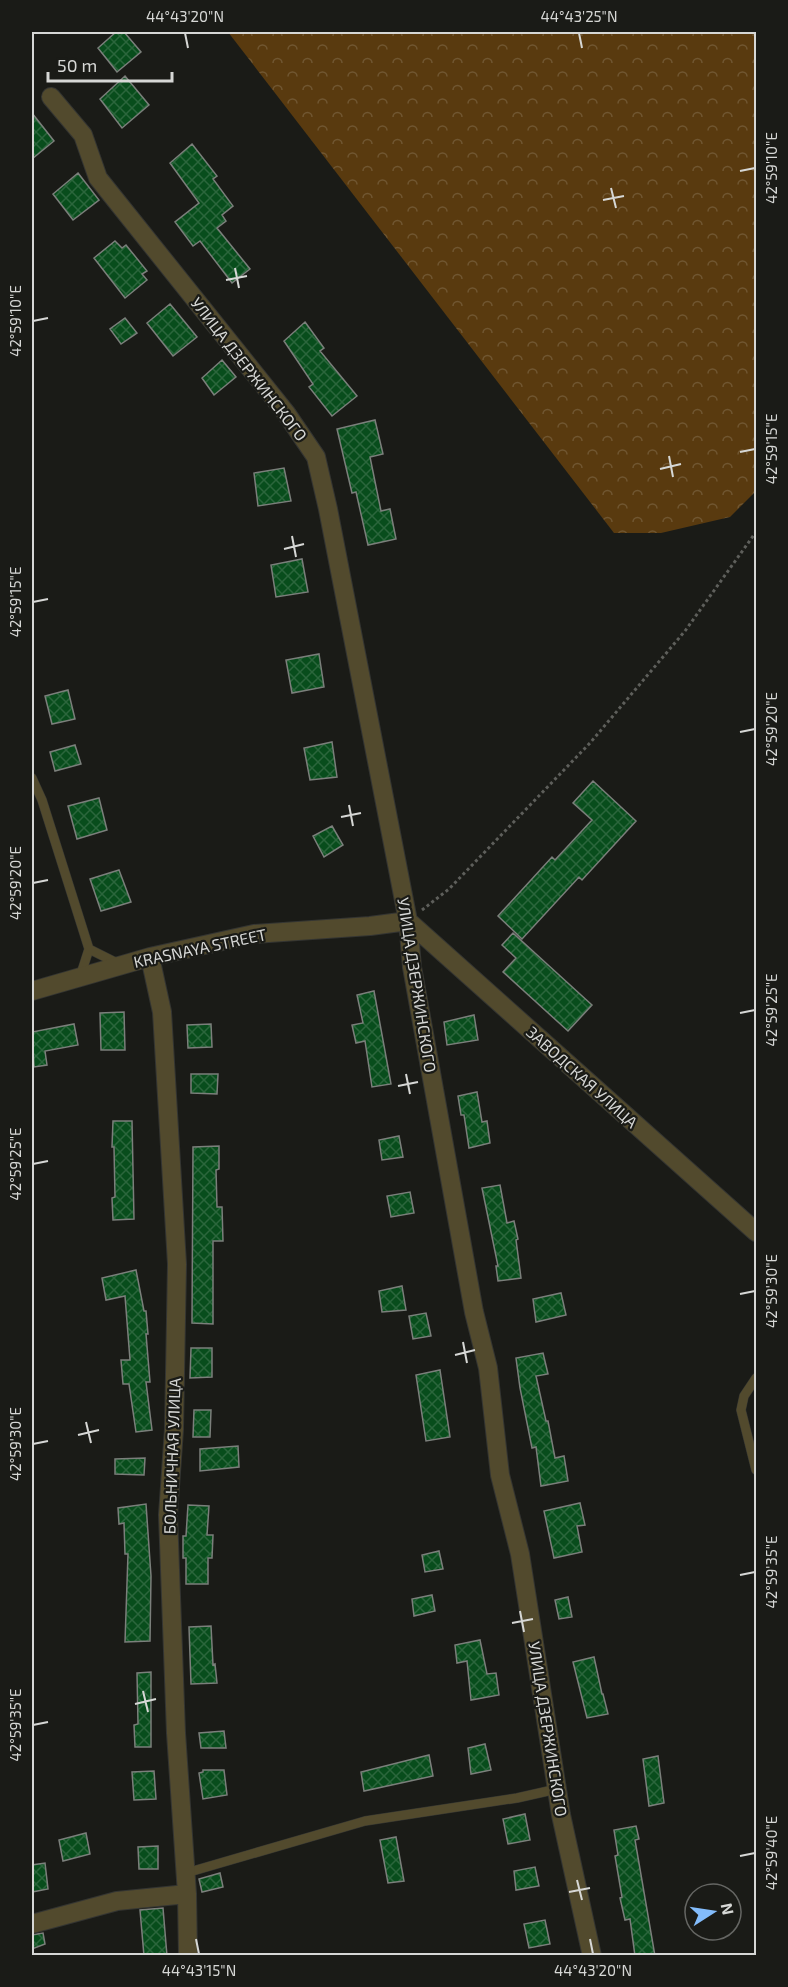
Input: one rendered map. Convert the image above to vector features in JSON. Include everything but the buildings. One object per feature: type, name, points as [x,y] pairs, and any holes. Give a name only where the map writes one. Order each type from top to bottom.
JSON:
[{"type":"street","name":"УЛИЦА ДЗЕРЖИНСКОГО","points":[[51,97],[83,135],[98,178],[286,412],[316,458],[328,509],[408,921],[412,967],[474,1312],[488,1368],[500,1475],[520,1554],[557,1789],[592,1956]]},
{"type":"street","name":"KRASNAYA STREET","points":[[32,991],[150,957],[254,934],[408,921]]},
{"type":"street","name":"ЗАВОДСКАЯ УЛИЦА","points":[[408,921],[756,1232]]},
{"type":"street","name":"БОЛЬНИЧНАЯ УЛИЦА","points":[[150,957],[162,1012],[177,1264],[174,1428],[168,1515],[176,1733],[186,1874],[188,1956]]},
{"type":"street","points":[[32,1924],[117,1901],[187,1894]]},
{"type":"lane","points":[[32,778],[42,800],[89,949],[80,977]]},
{"type":"lane","points":[[89,949],[122,965]]},
{"type":"lane","points":[[756,1378],[744,1396],[741,1410],[756,1470]]},
{"type":"lane","points":[[186,1874],[365,1821],[517,1798],[557,1789]]},
{"type":"path","points":[[408,921],[448,889],[590,743],[686,631],[756,532]]},
{"type":"green space","points":[[228,32],[756,32],[756,491],[730,517],[661,533],[614,533]]}]
